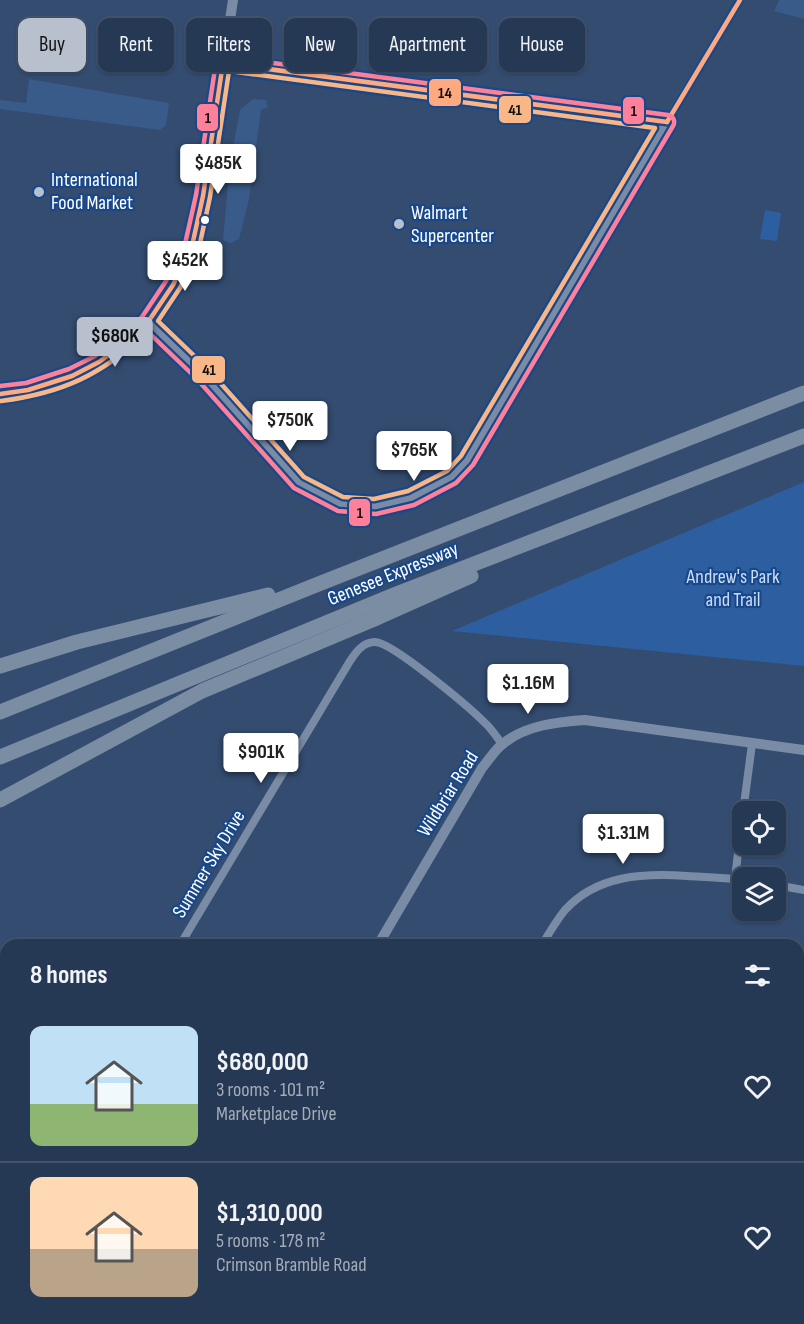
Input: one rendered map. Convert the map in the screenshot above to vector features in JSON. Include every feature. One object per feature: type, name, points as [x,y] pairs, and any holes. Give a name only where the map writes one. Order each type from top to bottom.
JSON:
[{"type":"highway","name":"Genesee Expressway","points":[[0,712],[804,393]]},
{"type":"highway","name":"Genesee Expressway","points":[[0,757],[394,596],[804,436]]},
{"type":"highway","points":[[0,800],[202,691],[379,617],[615,510]]},
{"type":"highway","points":[[0,666],[77,642],[321,583]]},
{"type":"street","points":[[229,18],[232,0]]},
{"type":"street","points":[[148,322],[201,374],[299,483],[341,504],[375,507],[411,498],[440,485],[452,477],[467,461],[740,0]]},
{"type":"street","points":[[272,70],[667,122]]},
{"type":"street","points":[[0,394],[28,390],[72,376],[108,356],[148,322],[173,285],[192,246],[203,196],[222,72]]},
{"type":"street","name":"Summer Sky Drive","points":[[184,939],[350,661],[364,645],[374,642],[383,644],[415,666],[470,708],[487,724],[502,744]]},
{"type":"street","name":"Wildbriar Road","points":[[382,939],[482,768],[502,744],[513,737],[540,726],[585,720],[804,750]]},
{"type":"street","points":[[744,801],[752,744]]},
{"type":"street","points":[[546,939],[566,910],[589,891],[610,882],[647,874],[732,879]]},
{"type":"street","points":[[786,887],[804,890]]},
{"type":"green space","points":[[765,210],[781,213],[777,241],[760,239]]},
{"type":"green space","name":"Andrew's Park and Trail","points":[[804,482],[804,666],[452,631]]},
{"type":"shaded area","points":[[779,0],[804,0],[804,19],[774,11]]},
{"type":"shaded area","points":[[29,79],[169,103],[166,125],[160,130],[0,109],[0,100],[26,103]]},
{"type":"shaded area","points":[[253,99],[266,100],[268,107],[261,110],[249,199],[239,239],[231,243],[223,240],[230,163],[240,110]]},
{"type":"transit line","name":"14","points":[[667,122],[740,0]]},
{"type":"transit line","name":"1","points":[[0,386],[26,383],[69,369],[95,356],[142,317],[166,281],[185,244],[196,195],[216,62],[220,56],[668,115],[673,119],[673,126],[473,465],[456,483],[414,505],[376,514],[338,511],[294,488],[196,378],[148,332]]},
{"type":"transit line","name":"14","points":[[272,70],[667,122]]},
{"type":"transit line","name":"41","points":[[229,71],[655,128],[461,456],[447,471],[408,491],[374,499],[343,497],[304,477],[207,368],[158,321],[180,288],[199,248],[210,197],[229,71]]},
{"type":"transit line","name":"14","points":[[0,394],[28,390],[72,376],[99,362],[148,322],[173,285],[192,246],[203,196],[222,72]]},
{"type":"transit line","name":"41","points":[[1,401],[44,393],[80,380],[114,360],[148,332]]},
{"type":"place","name":"International Food Market","points":[[39,192]]},
{"type":"place","name":"Walmart Supercenter","points":[[399,224]]}]
